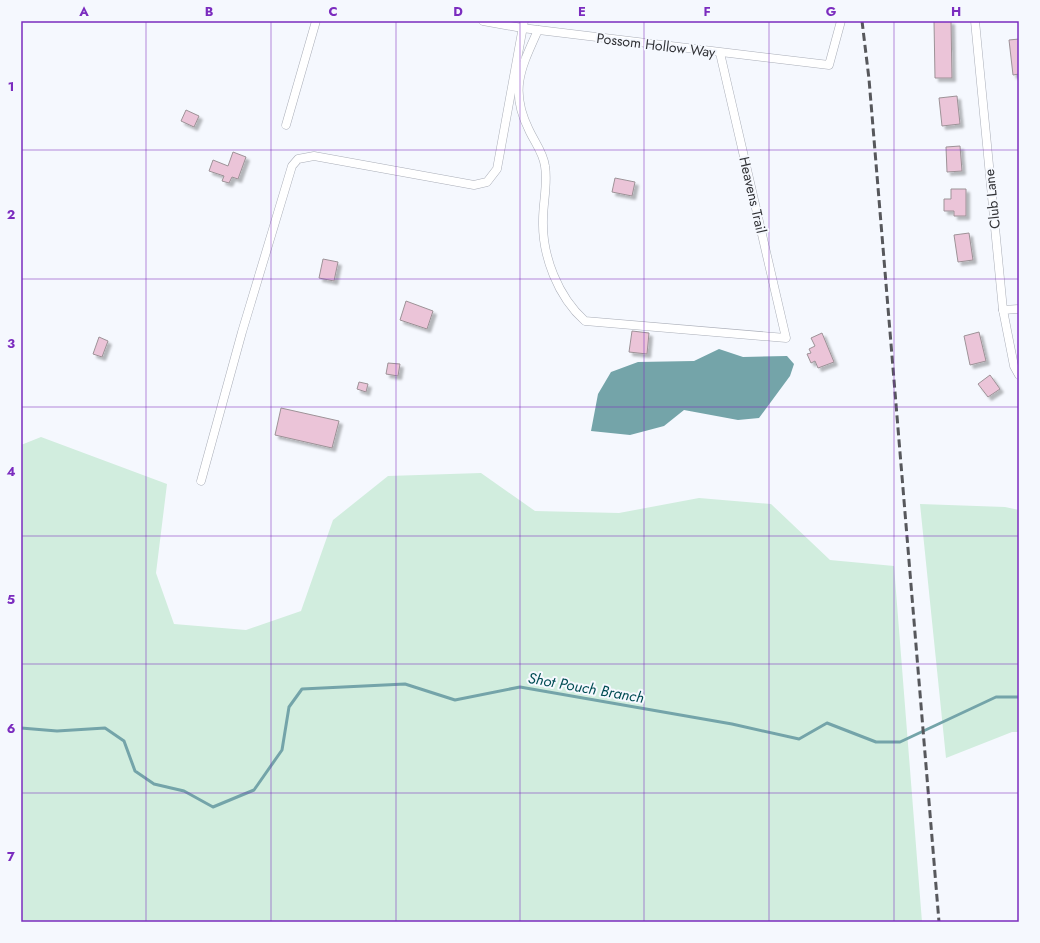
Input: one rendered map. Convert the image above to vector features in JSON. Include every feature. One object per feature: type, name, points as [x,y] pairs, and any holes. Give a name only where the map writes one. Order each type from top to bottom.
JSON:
[{"type":"street","points":[[286,125],[316,21]]},
{"type":"street","name":"Possom Hollow Way","points":[[483,21],[523,25],[538,30],[829,65],[841,21]]},
{"type":"street","name":"Club Lane","points":[[975,21],[1004,310],[1014,366],[1019,375]]},
{"type":"street","points":[[201,481],[242,332],[292,166],[298,158],[314,156],[474,185],[487,182],[496,169],[523,25]]},
{"type":"street","name":"Heavens Trail","points":[[538,30],[524,63],[518,86],[518,103],[523,119],[544,157],[546,168],[543,221],[545,246],[561,293],[578,315],[585,321],[786,338],[720,53]]},
{"type":"street","points":[[1004,310],[1019,309]]},
{"type":"green space","points":[[41,437],[167,484],[156,573],[174,624],[246,630],[301,611],[333,520],[388,476],[481,473],[535,511],[619,513],[699,498],[771,504],[830,560],[894,566],[922,922],[21,922],[21,445]]},
{"type":"green space","points":[[920,504],[1005,507],[1019,510],[1019,732],[1012,732],[946,758]]},
{"type":"water","points":[[719,349],[743,357],[787,356],[794,364],[790,376],[759,418],[738,420],[684,410],[664,426],[630,435],[591,431],[598,394],[611,372],[638,362],[694,361]]},
{"type":"building","points":[[934,21],[951,21],[952,78],[935,78]]},
{"type":"building","points":[[1019,39],[1019,74],[1013,75],[1009,40]]},
{"type":"building","points":[[957,96],[960,124],[942,126],[939,98]]},
{"type":"building","points":[[186,110],[199,116],[194,127],[181,121]]},
{"type":"building","points":[[960,146],[962,171],[947,172],[946,147]]},
{"type":"building","points":[[233,152],[246,157],[238,179],[232,177],[229,183],[222,181],[224,176],[209,171],[213,160],[228,166]]},
{"type":"building","points":[[615,178],[635,182],[632,196],[612,192]]},
{"type":"building","points":[[951,189],[966,189],[966,216],[954,216],[954,211],[944,211],[944,199],[951,199]]},
{"type":"building","points":[[969,233],[973,260],[958,262],[954,235]]},
{"type":"building","points":[[323,259],[338,262],[334,281],[319,278]]},
{"type":"building","points":[[406,301],[433,311],[427,329],[400,320]]},
{"type":"building","points":[[632,331],[649,333],[647,354],[629,352]]},
{"type":"building","points":[[979,332],[986,361],[970,365],[964,336]]},
{"type":"building","points":[[822,333],[834,362],[818,368],[815,361],[811,363],[807,354],[811,353],[809,349],[815,346],[811,338]]},
{"type":"building","points":[[99,337],[108,341],[102,357],[93,354]]},
{"type":"building","points":[[388,363],[400,364],[398,376],[386,374]]},
{"type":"building","points":[[990,375],[1000,389],[988,397],[978,384]]},
{"type":"building","points":[[359,382],[368,384],[366,392],[357,389]]},
{"type":"building","points":[[281,408],[339,421],[332,448],[275,435]]},
{"type":"waterway","name":"Shot Pouch Branch","points":[[21,728],[57,731],[105,728],[124,741],[135,771],[154,784],[184,791],[213,807],[254,790],[282,750],[289,707],[302,689],[405,684],[455,700],[520,687],[732,724],[799,739],[827,723],[876,742],[900,742],[996,697],[1019,697]]},
{"type":"railway","points":[[862,21],[869,79],[939,922]]}]
